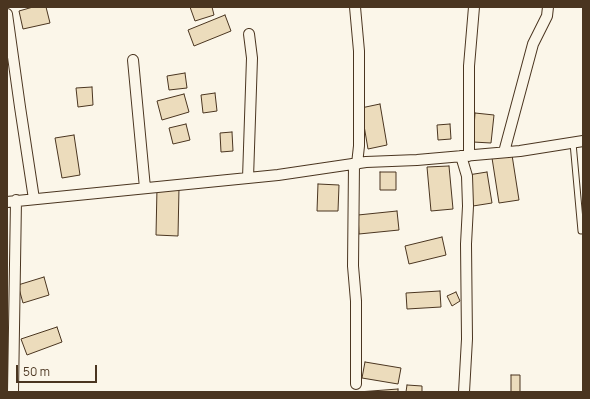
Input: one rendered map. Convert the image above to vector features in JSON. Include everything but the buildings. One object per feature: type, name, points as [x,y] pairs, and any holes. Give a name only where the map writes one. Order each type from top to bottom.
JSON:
[{"type":"street","points":[[355,7],[359,64],[358,146],[355,164],[353,259],[356,301],[356,384]]},
{"type":"street","points":[[464,392],[467,339],[466,244],[468,206],[465,156],[469,66],[474,7]]},
{"type":"street","points":[[504,152],[533,44],[547,16],[548,7]]},
{"type":"street","points":[[7,14],[34,199]]},
{"type":"street","points":[[248,178],[252,58],[249,34]]},
{"type":"street","points":[[133,60],[145,188]]},
{"type":"street","points":[[13,392],[11,201],[248,178],[355,164],[504,152],[578,142]]},
{"type":"lane","points":[[578,142],[581,231]]}]
